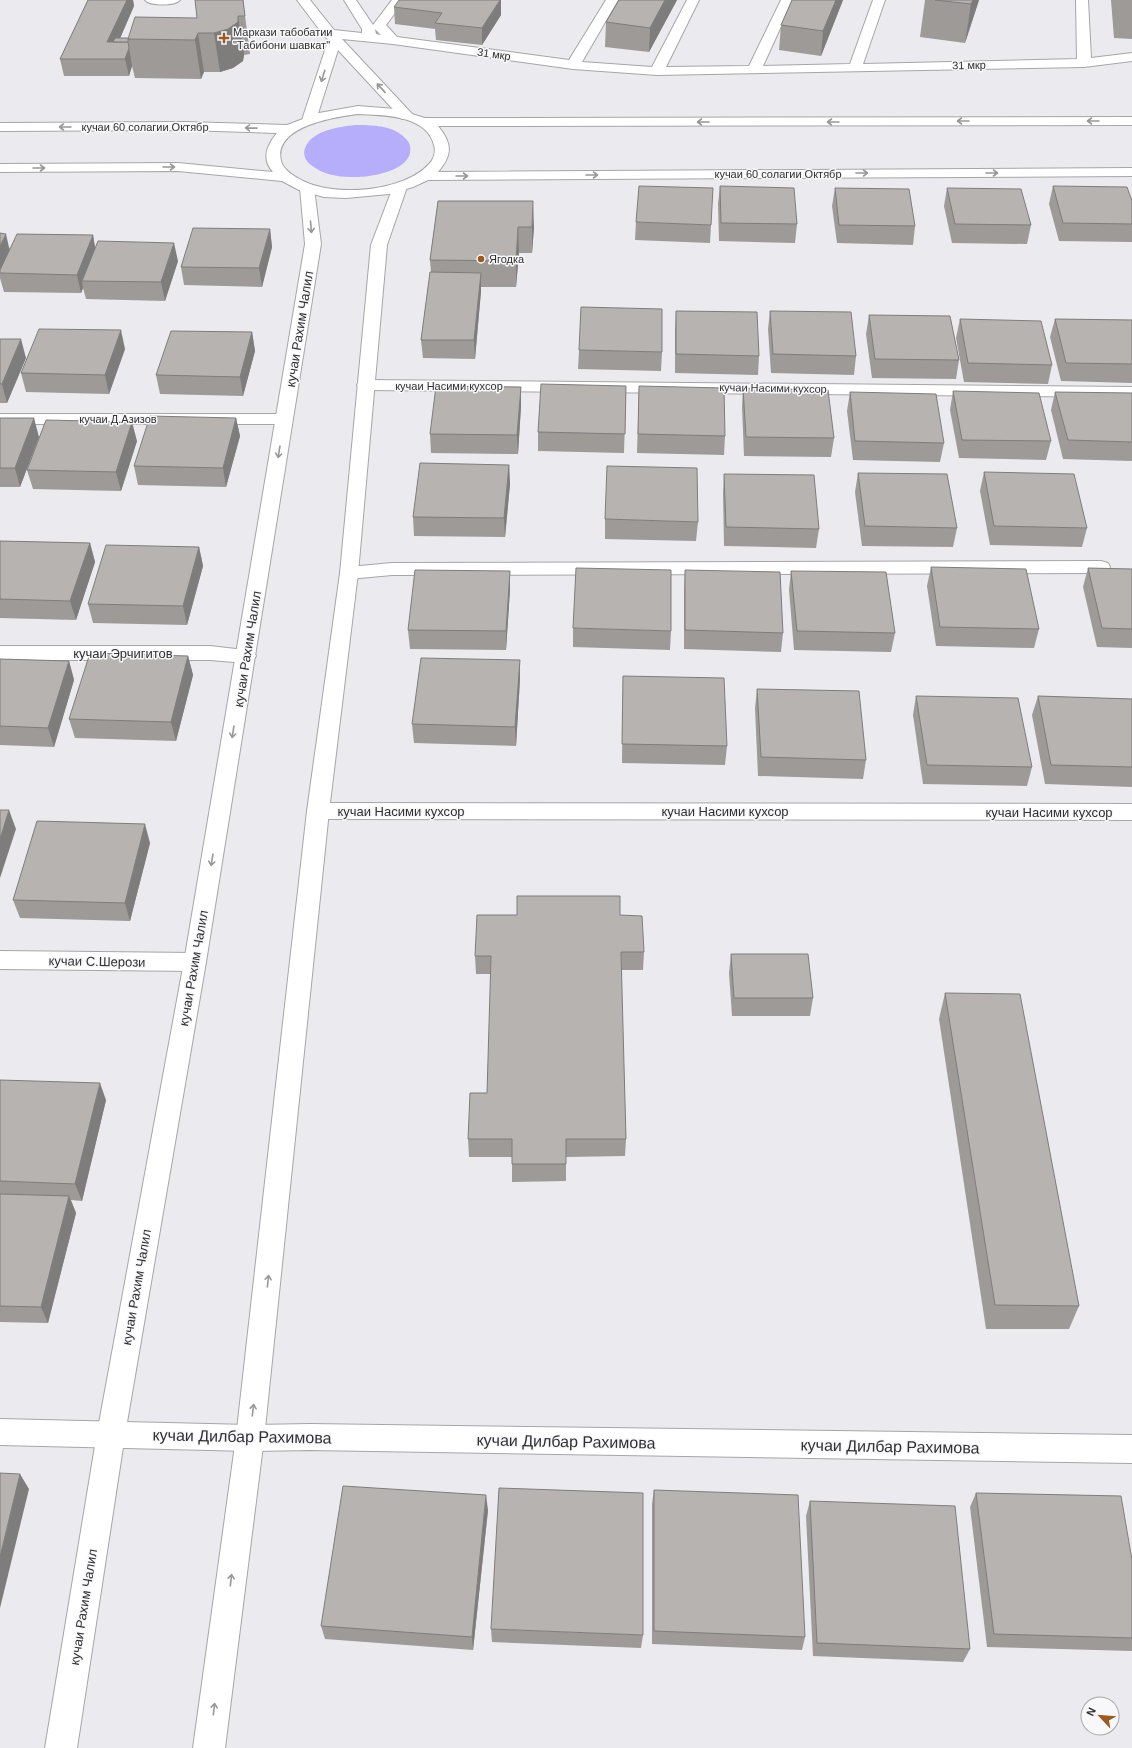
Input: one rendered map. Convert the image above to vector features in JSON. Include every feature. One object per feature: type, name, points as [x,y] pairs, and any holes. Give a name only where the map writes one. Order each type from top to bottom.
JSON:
[{"type":"main road","points":[[151,0],[174,0]]},
{"type":"main road","points":[[303,0],[333,37],[408,116]]},
{"type":"main road","points":[[350,0],[369,29],[369,38]]},
{"type":"main road","points":[[393,40],[379,25],[399,0]]},
{"type":"main road","points":[[573,65],[612,0]]},
{"type":"main road","points":[[658,71],[693,0]]},
{"type":"main road","points":[[754,70],[787,0]]},
{"type":"main road","points":[[855,68],[879,0]]},
{"type":"main road","points":[[1082,0],[1084,63]]},
{"type":"main road","points":[[309,120],[333,37]]},
{"type":"main road","name":"31 мкр","points":[[333,37],[393,40],[573,65],[658,71],[1084,63],[1132,57]]},
{"type":"main road","points":[[0,168],[178,167],[285,177],[307,188],[353,194],[377,192],[400,187],[424,176],[436,166],[443,154],[442,142],[435,131],[423,122],[408,116],[384,111],[358,110],[332,113],[309,120],[290,129],[278,140],[272,153],[275,165],[285,177]]},
{"type":"main road","points":[[423,122],[1132,121]]},
{"type":"main road","name":"кучаи 60 солагии Октябр","points":[[0,127],[184,126],[290,129]]},
{"type":"main road","name":"кучаи 60 солагии Октябр","points":[[424,176],[1132,172]]},
{"type":"main road","points":[[209,1748],[250,1438],[318,811],[349,573],[379,245],[400,187]]},
{"type":"main road","name":"кучаи Рахим Чалил","points":[[60,1748],[111,1434],[246,656],[312,244],[307,188]]},
{"type":"main road","name":"кучаи Насими кухсор","points":[[365,385],[1132,392]]},
{"type":"main road","name":"кучаи Д.Азизов","points":[[0,419],[284,419]]},
{"type":"main road","points":[[349,573],[392,569],[1101,567]]},
{"type":"main road","name":"кучаи Эрчигитов","points":[[0,653],[210,653],[246,656]]},
{"type":"main road","name":"кучаи Насими кухсор","points":[[318,811],[1132,812]]},
{"type":"main road","name":"кучаи С.Шерози","points":[[0,960],[194,962]]},
{"type":"main road","name":"кучаи Дилбар Рахимова","points":[[0,1432],[250,1438],[334,1437],[1132,1449]]},
{"type":"shaded area","points":[[355,125],[389,128],[401,134],[410,145],[410,153],[407,160],[394,169],[376,175],[358,177],[340,176],[320,171],[307,161],[304,154],[305,149],[315,136],[328,130]]},
{"type":"building","points":[[88,0],[127,0],[107,42],[128,42],[129,48],[125,59],[60,59]]},
{"type":"building","points":[[195,0],[243,0],[245,16],[238,16],[238,22],[228,29],[214,33],[198,33],[195,40],[128,39],[135,17],[197,18]]},
{"type":"building","points":[[399,0],[500,0],[482,28],[435,23],[442,13],[394,7]]},
{"type":"building","points":[[619,0],[665,0],[650,28],[606,22]]},
{"type":"building","points":[[792,0],[836,0],[823,31],[781,25]]},
{"type":"building","points":[[935,0],[973,0],[971,4]]},
{"type":"building","points":[[115,38],[128,38],[128,42],[113,42]]},
{"type":"building","points":[[639,186],[713,188],[711,225],[636,222]]},
{"type":"building","points":[[720,186],[794,188],[797,224],[721,223]]},
{"type":"building","points":[[1053,186],[1127,187],[1132,201],[1132,224],[1063,223]]},
{"type":"building","points":[[835,188],[909,189],[915,226],[839,225]]},
{"type":"building","points":[[947,188],[1021,189],[1031,225],[955,224]]},
{"type":"building","points":[[438,201],[533,201],[532,227],[518,227],[516,261],[430,260]]},
{"type":"building","points":[[193,228],[270,229],[259,268],[181,267]]},
{"type":"building","points":[[0,233],[6,234],[0,246]]},
{"type":"building","points":[[17,234],[93,235],[77,275],[0,273]]},
{"type":"building","points":[[98,241],[174,243],[161,282],[82,281]]},
{"type":"building","points":[[430,272],[481,273],[474,340],[421,340]]},
{"type":"building","points":[[581,307],[662,309],[662,352],[579,350]]},
{"type":"building","points":[[676,311],[757,312],[759,356],[676,354]]},
{"type":"building","points":[[770,311],[851,312],[856,356],[773,354]]},
{"type":"building","points":[[869,315],[950,316],[959,360],[875,359]]},
{"type":"building","points":[[960,319],[1041,321],[1052,365],[968,363]]},
{"type":"building","points":[[1055,319],[1132,320],[1132,364],[1066,363]]},
{"type":"building","points":[[39,329],[121,330],[105,375],[21,373]]},
{"type":"building","points":[[171,331],[252,332],[240,377],[156,375]]},
{"type":"building","points":[[0,339],[21,339],[2,384],[0,384]]},
{"type":"building","points":[[541,384],[626,386],[625,434],[538,432]]},
{"type":"building","points":[[436,386],[521,387],[517,435],[430,434]]},
{"type":"building","points":[[639,386],[724,388],[725,436],[638,434]]},
{"type":"building","points":[[743,388],[828,390],[834,438],[746,437]]},
{"type":"building","points":[[953,391],[1039,393],[1051,441],[962,440]]},
{"type":"building","points":[[850,392],[936,394],[944,443],[855,441]]},
{"type":"building","points":[[1055,392],[1132,393],[1132,442],[1068,440]]},
{"type":"building","points":[[150,416],[236,418],[223,468],[134,466]]},
{"type":"building","points":[[0,418],[34,418],[15,468],[0,468]]},
{"type":"building","points":[[46,420],[132,422],[116,472],[27,470]]},
{"type":"building","points":[[420,463],[509,465],[504,518],[413,517]]},
{"type":"building","points":[[607,466],[697,468],[698,522],[605,519]]},
{"type":"building","points":[[984,472],[1074,474],[1087,528],[994,526]]},
{"type":"building","points":[[858,473],[947,474],[957,528],[865,526]]},
{"type":"building","points":[[724,474],[814,475],[819,529],[726,527]]},
{"type":"building","points":[[0,541],[90,543],[70,601],[0,599]]},
{"type":"building","points":[[106,545],[199,547],[183,606],[88,604]]},
{"type":"building","points":[[931,567],[1026,569],[1039,629],[940,627]]},
{"type":"building","points":[[576,568],[671,570],[671,631],[573,628]]},
{"type":"building","points":[[1088,568],[1132,569],[1132,629],[1102,628]]},
{"type":"building","points":[[415,570],[510,571],[506,631],[408,630]]},
{"type":"building","points":[[685,570],[780,572],[783,633],[685,630]]},
{"type":"building","points":[[791,571],[886,572],[895,633],[797,631]]},
{"type":"building","points":[[90,653],[188,656],[171,722],[69,719]]},
{"type":"building","points":[[421,658],[520,660],[515,727],[412,724]]},
{"type":"building","points":[[0,659],[69,661],[48,728],[0,726]]},
{"type":"building","points":[[623,676],[724,678],[727,746],[622,744]]},
{"type":"building","points":[[757,689],[859,691],[866,760],[761,757]]},
{"type":"building","points":[[916,696],[1018,698],[1032,767],[927,765]]},
{"type":"building","points":[[1038,696],[1132,699],[1132,767],[1051,765]]},
{"type":"building","points":[[0,810],[9,810],[0,839]]},
{"type":"building","points":[[37,821],[145,824],[125,903],[13,900]]},
{"type":"building","points":[[517,896],[620,896],[620,915],[642,916],[644,952],[621,952],[626,1139],[566,1139],[566,1164],[512,1164],[512,1139],[468,1139],[470,1093],[487,1093],[491,956],[475,956],[477,915],[517,915]]},
{"type":"building","points":[[731,954],[808,954],[813,998],[734,998]]},
{"type":"building","points":[[945,993],[1020,994],[1079,1306],[995,1305]]},
{"type":"building","points":[[0,1080],[100,1083],[75,1184],[0,1181]]},
{"type":"building","points":[[0,1194],[69,1196],[41,1307],[0,1306]]},
{"type":"building","points":[[0,1473],[20,1474],[0,1557]]},
{"type":"building","points":[[343,1486],[486,1495],[472,1637],[321,1626]]},
{"type":"building","points":[[499,1488],[643,1493],[643,1635],[491,1629]]},
{"type":"building","points":[[654,1490],[798,1495],[805,1637],[654,1631]]},
{"type":"building","points":[[976,1493],[1121,1496],[1132,1560],[1132,1638],[994,1634]]},
{"type":"building","points":[[810,1501],[955,1506],[970,1649],[817,1643]]},
{"type":"place","name":"Маркази табобатии \"Табибони шавкат\"","points":[[224,38]]},
{"type":"place","name":"Ягодка","points":[[481,259]]}]
